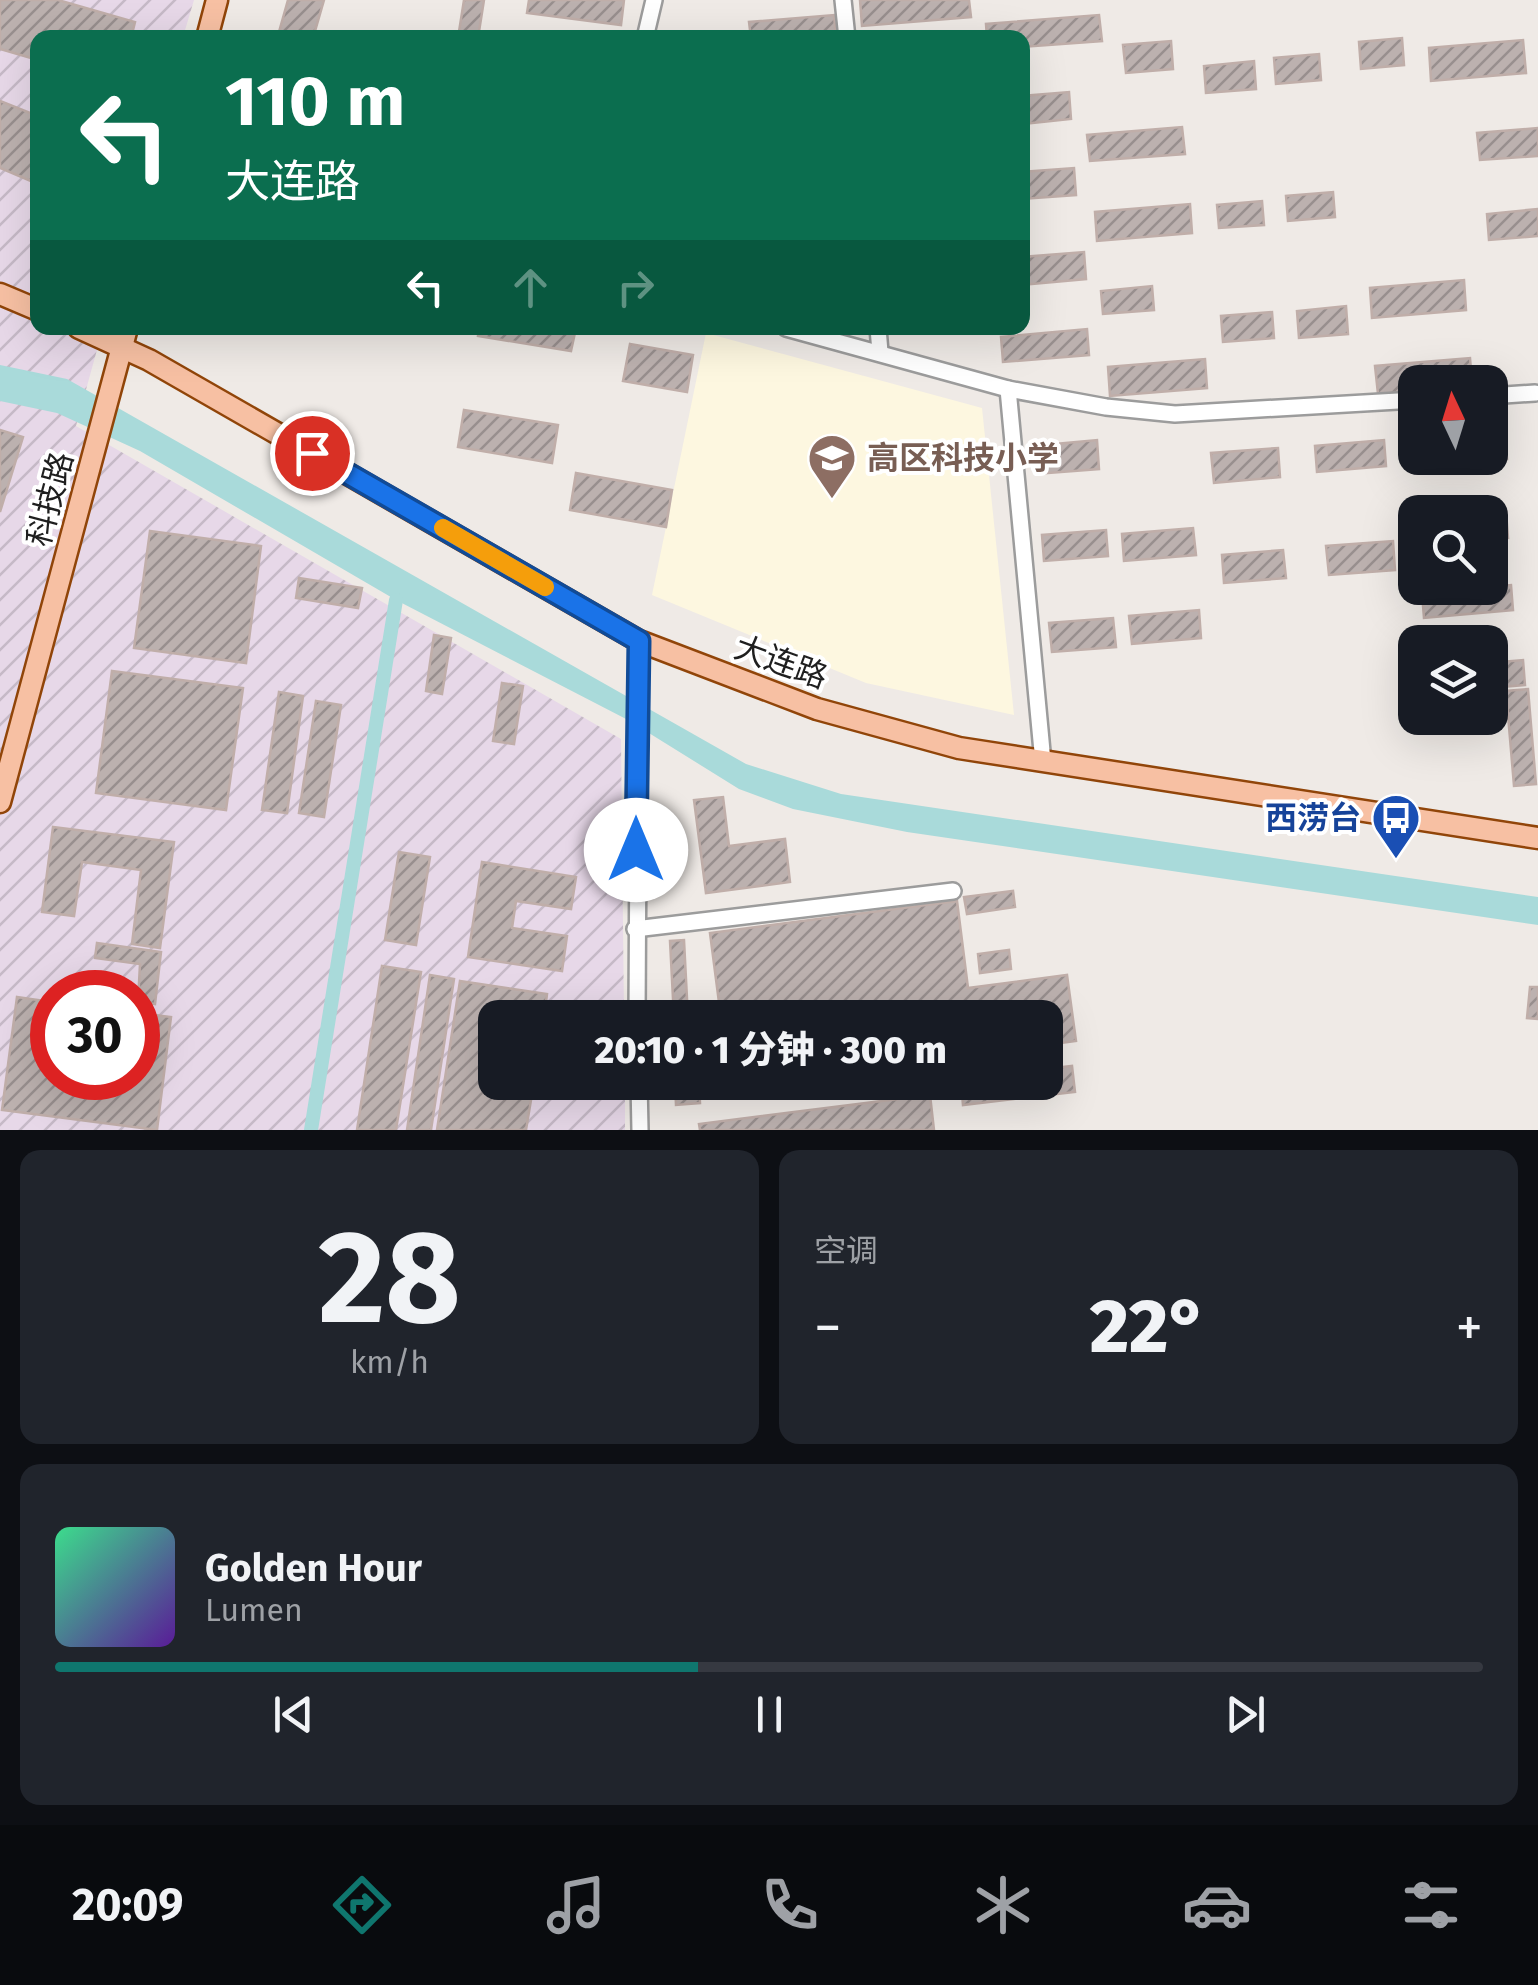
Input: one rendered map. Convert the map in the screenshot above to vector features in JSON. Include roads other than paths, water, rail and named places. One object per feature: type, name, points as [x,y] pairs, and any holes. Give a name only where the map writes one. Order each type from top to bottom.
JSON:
[{"type":"main road","points":[[209,30],[217,0]]},
{"type":"main road","points":[[0,294],[30,307]]},
{"type":"main road","name":"科技路","points":[[0,802],[124,336]]},
{"type":"main road","name":"大连路","points":[[124,336],[639,641],[817,709],[959,748],[1538,838]]},
{"type":"street","points":[[648,30],[654,0]]},
{"type":"street","points":[[843,0],[846,30]]},
{"type":"street","points":[[813,335],[1008,389],[1106,407],[1176,414],[1398,401]]},
{"type":"street","points":[[879,335],[880,352]]},
{"type":"street","points":[[1008,389],[1043,762]]},
{"type":"street","points":[[1508,395],[1535,393]]},
{"type":"street","points":[[637,1000],[639,641]]},
{"type":"street","points":[[635,929],[953,891]]},
{"type":"street","points":[[639,1100],[640,1130]]},
{"type":"water","points":[[0,365],[67,379],[746,764],[841,794],[1538,897],[1538,925],[907,832],[793,809],[739,789],[628,720],[396,600],[140,451],[57,413],[0,401]]},
{"type":"waterway","points":[[311,1130],[396,600]]},
{"type":"place","name":"高区科技小学","points":[[832,500]]},
{"type":"place","name":"西涝台","points":[[1396,860]]}]
